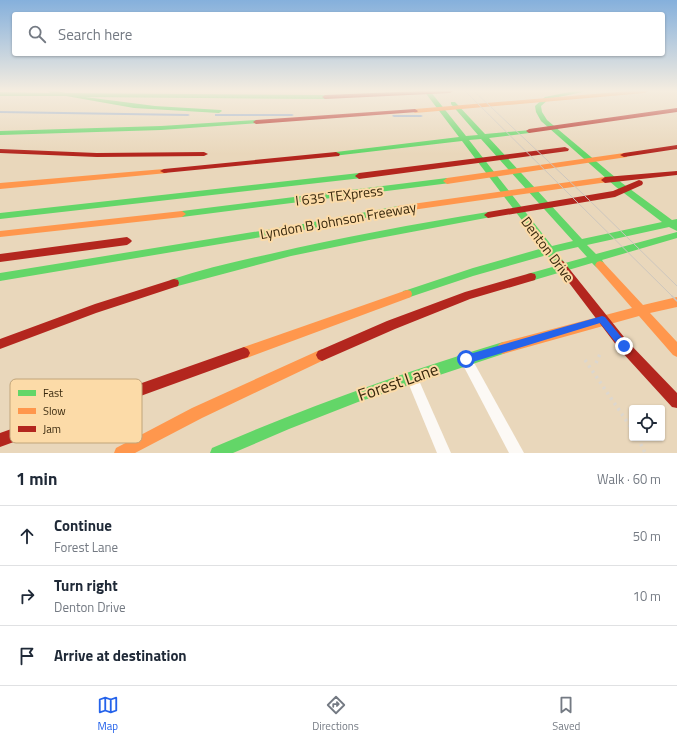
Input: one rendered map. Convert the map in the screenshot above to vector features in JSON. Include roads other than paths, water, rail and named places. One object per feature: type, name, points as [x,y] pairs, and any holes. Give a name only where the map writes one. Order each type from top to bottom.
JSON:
[{"type":"main road","points":[[0,133],[126,130],[389,112]]},
{"type":"main road","name":"Denton Drive","points":[[444,112],[602,319],[624,346],[677,402]]},
{"type":"main road","name":"Denton Drive","points":[[464,112],[677,351]]},
{"type":"main road","points":[[539,112],[544,121],[619,185],[677,228]]},
{"type":"main road","points":[[0,187],[274,161],[592,123],[663,112]]},
{"type":"main road","points":[[288,149],[427,143]]},
{"type":"main road","name":"I 635 TEXpress","points":[[0,216],[318,182],[588,146]]},
{"type":"main road","name":"I 635 TEXpress","points":[[0,234],[80,226],[442,182],[677,147]]},
{"type":"main road","points":[[0,151],[112,155],[213,154]]},
{"type":"main road","name":"Lyndon B Johnson Freeway","points":[[0,277],[304,227],[383,211],[454,202],[598,180],[656,176],[673,173]]},
{"type":"main road","points":[[0,344],[92,310],[222,269],[348,241],[615,194],[656,176]]},
{"type":"main road","points":[[302,217],[383,211]]},
{"type":"main road","points":[[142,389],[455,277],[509,260],[592,238],[677,222]]},
{"type":"main road","points":[[142,442],[197,413],[299,365],[391,325],[469,295],[677,235]]},
{"type":"main road","points":[[0,258],[136,240]]},
{"type":"main road","name":"Forest Lane","points":[[217,453],[231,450],[320,410],[466,359],[602,319],[677,302]]},
{"type":"main road","points":[[0,440],[10,436]]},
{"type":"main road","points":[[121,453],[140,443]]},
{"type":"lane","points":[[466,359],[517,453]]},
{"type":"lane","points":[[412,377],[444,453]]},
{"type":"waterway","points":[[9,112],[188,115]]},
{"type":"waterway","points":[[216,115],[292,115]]},
{"type":"waterway","points":[[394,116],[421,116]]},
{"type":"tram line","points":[[486,112],[673,297]]},
{"type":"tram line","points":[[496,112],[677,286]]},
{"type":"tram line","points":[[673,297],[677,301]]}]
